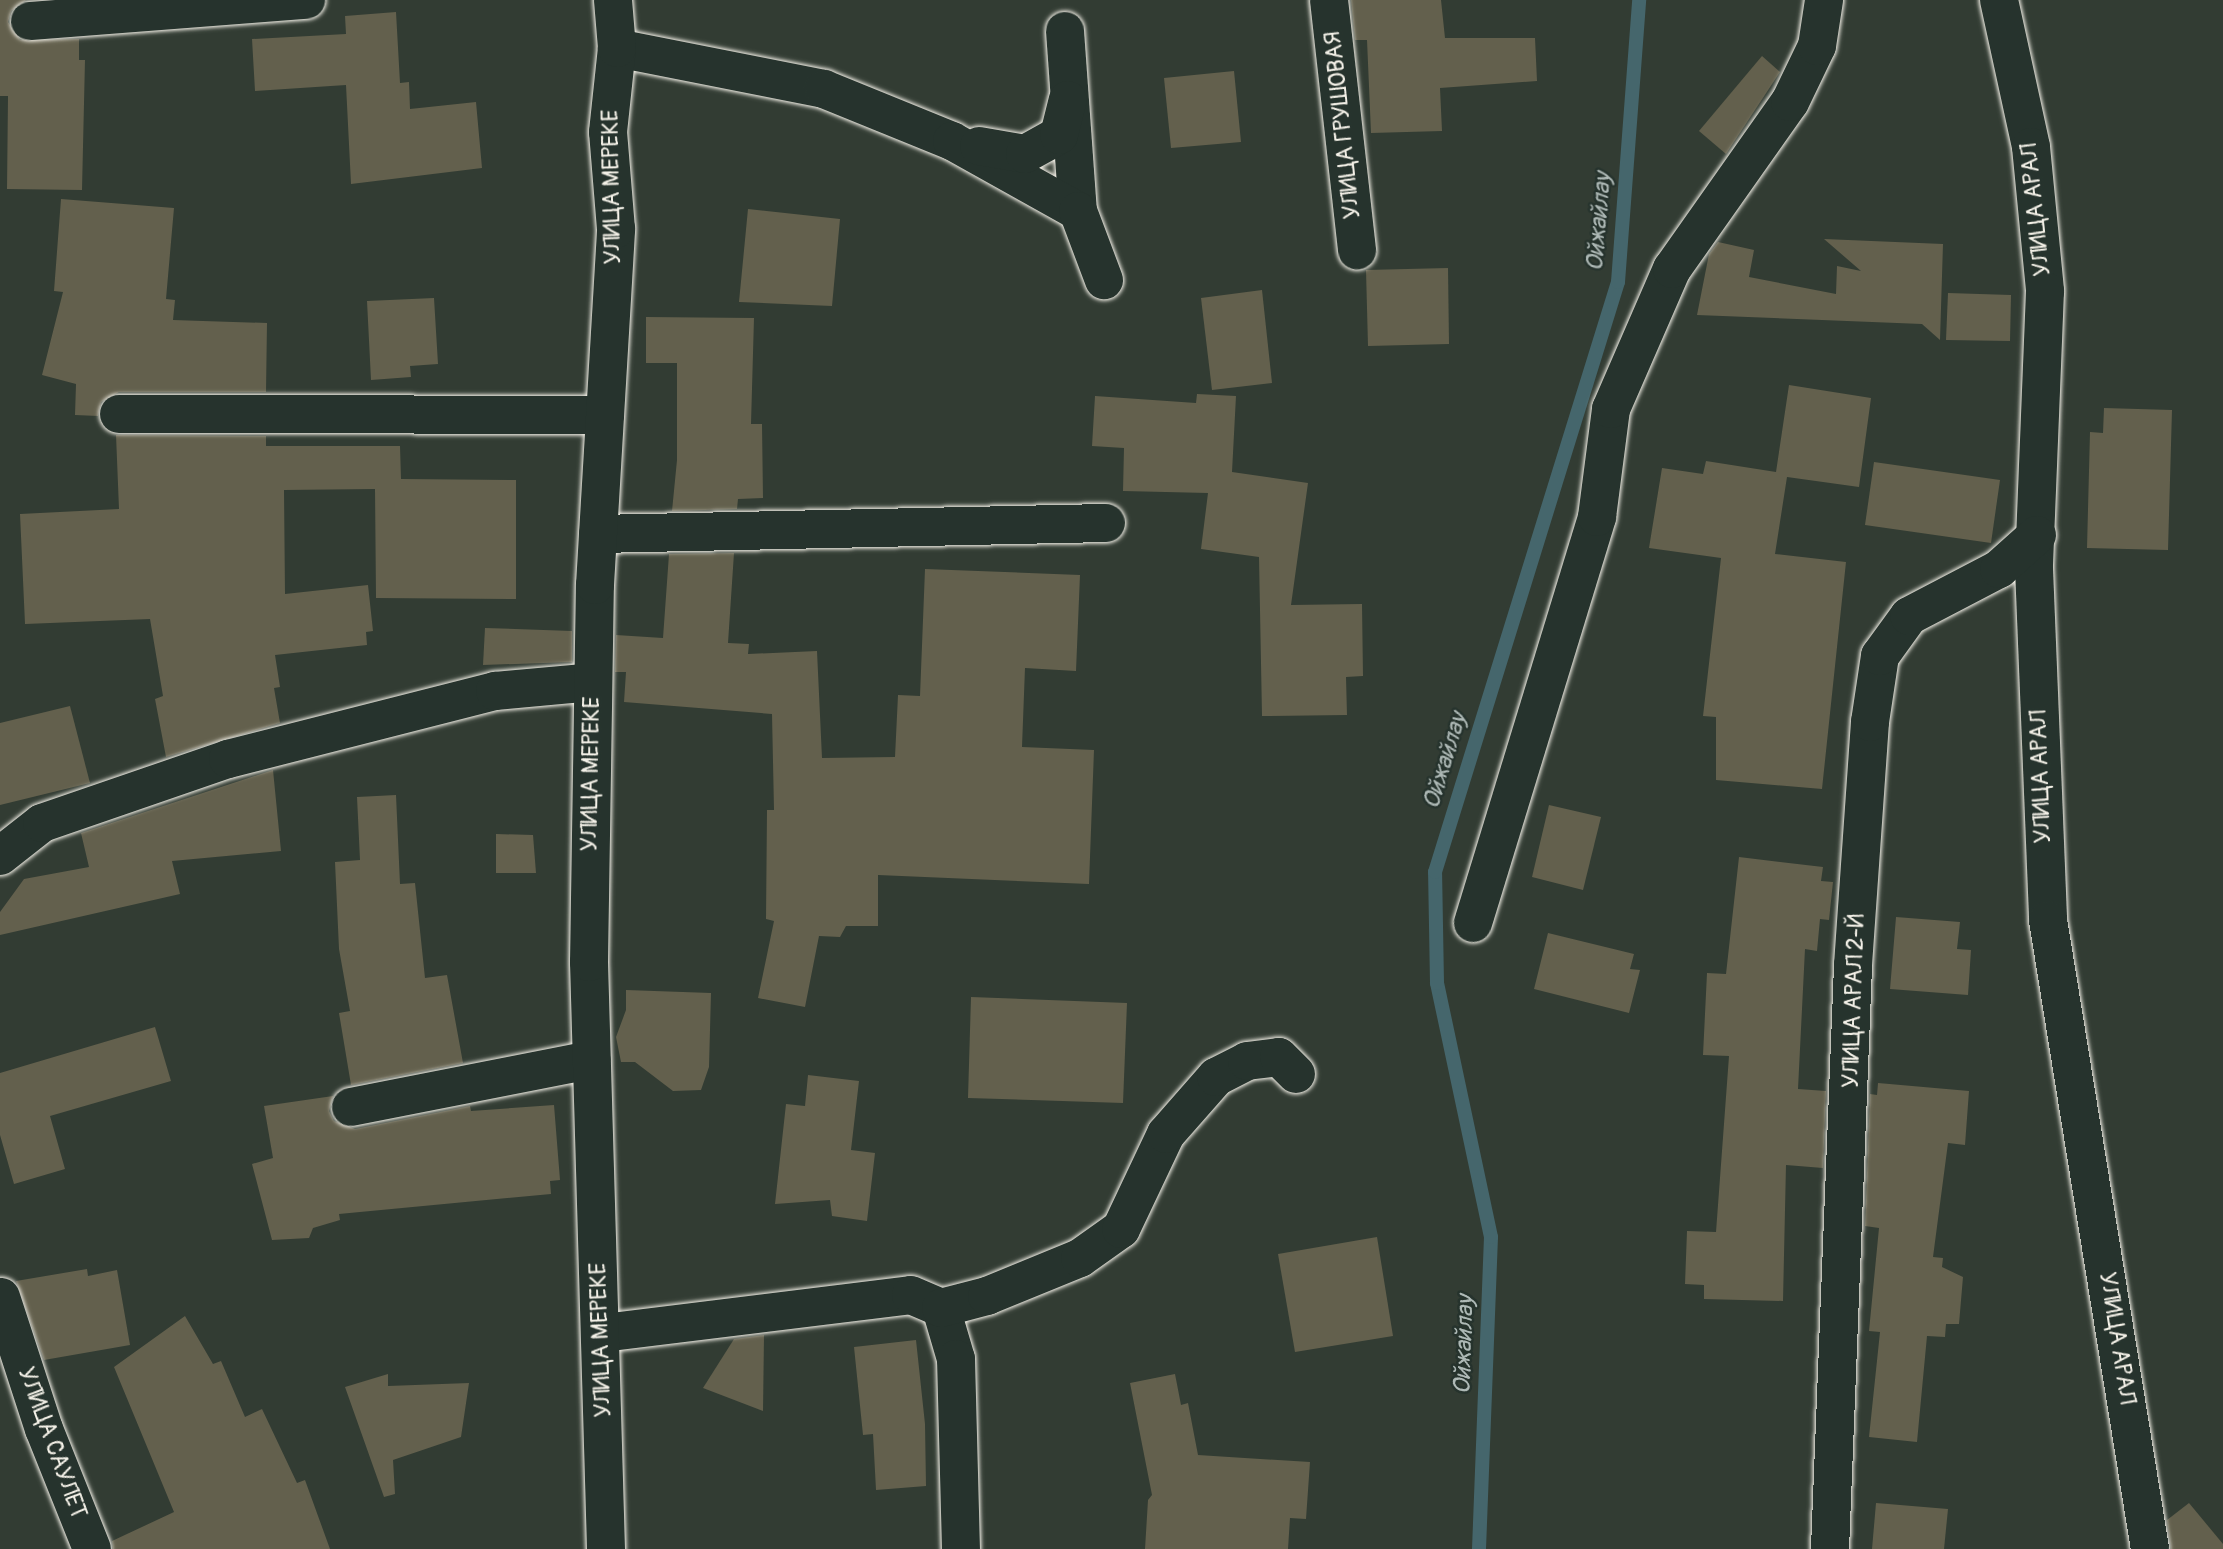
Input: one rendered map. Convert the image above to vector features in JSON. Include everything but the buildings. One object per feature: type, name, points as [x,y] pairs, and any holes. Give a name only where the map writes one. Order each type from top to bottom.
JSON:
[{"type":"street","points":[[30,21],[306,0]]},
{"type":"street","name":"УЛИЦА МЕРЕКЕ","points":[[606,1549],[603,1333],[591,1060],[593,682],[598,534],[617,229],[608,132],[617,48],[613,0]]},
{"type":"street","name":"УЛИЦА ГРУШОВАЯ","points":[[1329,0],[1357,250]]},
{"type":"street","points":[[1473,923],[1597,517],[1611,409],[1672,269],[1790,102],[1817,46],[1824,0]]},
{"type":"street","name":"УЛИЦА АРАЛ","points":[[2000,0],[2031,147],[2045,291],[2037,535],[2040,788],[2048,920],[2150,1549]]},
{"type":"street","points":[[1065,31],[1078,211],[1104,280]]},
{"type":"street","points":[[617,48],[824,89],[952,141],[1078,211]]},
{"type":"street","points":[[952,141],[1025,154],[1059,135],[1070,91]]},
{"type":"street","points":[[119,414],[605,415]]},
{"type":"street","points":[[598,534],[1106,523]]},
{"type":"street","name":"УЛИЦА АРАЛ 2-Й","points":[[1830,1549],[1853,965],[1870,722],[1880,656],[1909,616],[1999,569],[2037,535]]},
{"type":"street","points":[[0,856],[42,822],[228,758],[495,691],[593,682]]},
{"type":"street","points":[[603,1333],[911,1295],[941,1308],[1080,1258],[1121,1228],[1166,1134],[1216,1077],[1247,1061],[1279,1057],[1296,1074]]},
{"type":"street","points":[[351,1107],[420,1091],[503,1081],[591,1060]]},
{"type":"street","name":"УЛИЦА САУЛЕТ","points":[[1,1297],[44,1429],[92,1549]]},
{"type":"street","points":[[941,1308],[956,1359],[961,1549]]},
{"type":"waterway","name":"Ойжайлау","points":[[1479,1549],[1491,1237],[1437,983],[1435,872],[1618,282],[1639,0]]}]
